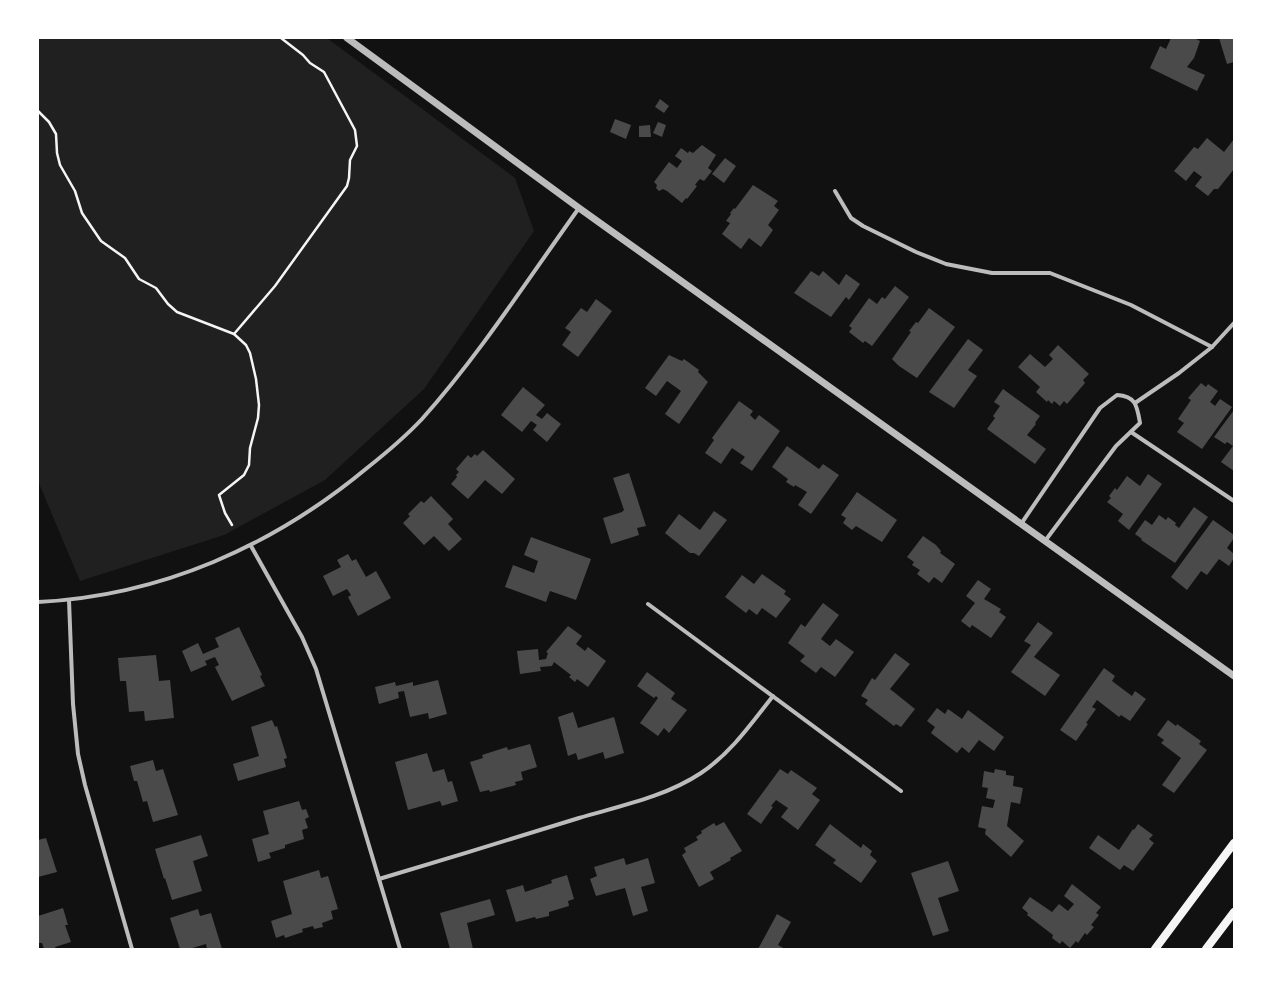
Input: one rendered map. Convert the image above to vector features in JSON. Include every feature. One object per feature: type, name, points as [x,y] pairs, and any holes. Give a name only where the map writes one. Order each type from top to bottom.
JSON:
[{"type":"main road","points":[[1155,949],[1234,843]]},
{"type":"main road","points":[[1206,949],[1234,912]]},
{"type":"street","points":[[347,38],[579,208],[1234,676]]},
{"type":"street","points":[[835,191],[851,218],[863,226],[916,252],[946,264],[992,273],[1050,273],[1131,305],[1212,347]]},
{"type":"street","points":[[38,602],[69,600],[141,587],[200,568],[251,546],[312,510],[354,479],[388,451],[420,420],[475,352],[579,208]]},
{"type":"street","points":[[1135,403],[1179,373],[1212,347],[1234,323]]},
{"type":"street","points":[[1020,524],[1100,408],[1117,395],[1127,396],[1135,403],[1140,423],[1116,446],[1044,541]]},
{"type":"street","points":[[1131,432],[1234,501]]},
{"type":"street","points":[[251,546],[302,637],[316,669],[400,949]]},
{"type":"street","points":[[69,600],[73,704],[78,754],[85,785],[132,949]]},
{"type":"street","points":[[648,604],[901,790]]},
{"type":"street","points":[[379,879],[637,801],[682,784],[701,773],[721,758],[736,743],[773,696]]},
{"type":"path","points":[[234,334],[275,286],[346,186],[349,178],[350,160],[357,146],[355,130],[324,72],[310,63],[303,55],[281,38]]},
{"type":"path","points":[[38,111],[49,122],[56,134],[57,153],[60,165],[75,191],[82,213],[101,241],[125,258],[139,279],[156,288],[168,304],[178,312],[234,334],[246,345],[250,353],[256,379],[259,405],[258,418],[250,448],[249,465],[244,475],[219,495],[220,502],[232,525]]},
{"type":"shaded area","points":[[38,38],[327,38],[515,178],[534,231],[424,389],[325,480],[224,535],[80,581],[38,481]]},
{"type":"building","points":[[1171,38],[1194,38],[1200,41],[1194,58],[1187,67],[1205,75],[1197,91],[1150,68],[1160,46],[1166,49]]},
{"type":"building","points":[[1219,38],[1234,38],[1234,62],[1227,64]]},
{"type":"building","points":[[660,99],[669,106],[664,113],[655,107]]},
{"type":"building","points":[[615,119],[631,125],[626,139],[610,132]]},
{"type":"building","points":[[658,122],[666,125],[662,137],[653,133]]},
{"type":"building","points":[[650,125],[651,137],[639,137],[639,126]]},
{"type":"building","points":[[1207,138],[1224,152],[1234,139],[1234,169],[1218,189],[1214,189],[1208,196],[1195,186],[1202,177],[1194,171],[1186,181],[1174,171],[1194,147],[1198,149]]},
{"type":"building","points":[[702,145],[716,155],[708,168],[712,171],[704,181],[700,179],[698,181],[695,185],[697,186],[687,199],[686,198],[682,203],[667,191],[663,189],[659,191],[656,188],[657,185],[654,182],[669,162],[677,168],[682,161],[675,156],[681,148],[688,153],[689,151],[693,153]]},
{"type":"building","points":[[725,158],[736,166],[724,183],[712,174]]},
{"type":"building","points":[[753,185],[778,201],[774,206],[779,210],[768,225],[773,230],[761,247],[749,238],[741,249],[722,234],[730,223],[726,221],[731,214],[730,213],[734,208],[735,209]]},
{"type":"building","points":[[811,271],[819,276],[823,271],[839,285],[846,274],[860,284],[849,300],[846,297],[831,317],[794,293]]},
{"type":"building","points":[[895,286],[909,297],[872,346],[865,341],[863,343],[849,332],[852,328],[849,326],[869,298],[877,304],[882,297],[885,299]]},
{"type":"building","points":[[596,299],[612,311],[578,357],[562,345],[571,332],[565,328],[581,308],[587,312]]},
{"type":"building","points":[[929,308],[955,327],[917,378],[899,366],[892,359],[911,332],[909,331],[916,322],[918,323]]},
{"type":"building","points":[[968,339],[983,350],[968,370],[977,376],[954,408],[929,392]]},
{"type":"building","points":[[1058,345],[1089,374],[1083,380],[1085,383],[1067,404],[1064,401],[1060,406],[1054,401],[1052,404],[1048,400],[1047,402],[1036,392],[1040,387],[1018,367],[1030,354],[1045,367],[1053,359],[1049,355]]},
{"type":"building","points":[[669,355],[682,361],[684,359],[699,370],[698,372],[708,382],[679,424],[665,414],[681,391],[667,381],[656,396],[645,388]]},
{"type":"building","points":[[1201,383],[1206,387],[1208,384],[1218,391],[1210,402],[1215,406],[1220,399],[1232,407],[1202,449],[1177,432],[1184,423],[1178,419],[1191,400],[1188,398]]},
{"type":"building","points":[[523,387],[545,405],[536,415],[542,419],[547,413],[561,424],[547,442],[533,430],[537,425],[531,421],[522,432],[501,415]]},
{"type":"building","points":[[1003,389],[1040,416],[1035,423],[1036,424],[1027,435],[1046,449],[1035,464],[987,429],[995,418],[993,416],[1000,406],[994,402]]},
{"type":"building","points":[[739,401],[753,411],[750,415],[755,420],[759,415],[780,431],[752,471],[740,463],[745,457],[732,448],[721,464],[705,453],[714,440],[712,438]]},
{"type":"building","points":[[1234,410],[1234,471],[1221,462],[1233,446],[1227,442],[1225,444],[1214,437]]},
{"type":"building","points":[[787,446],[819,469],[823,464],[839,475],[811,514],[798,505],[807,492],[786,482],[788,479],[772,467]]},
{"type":"building","points":[[483,450],[515,479],[502,494],[485,480],[468,499],[451,484],[459,472],[456,469],[468,455],[471,458],[475,454],[477,456]]},
{"type":"building","points":[[629,473],[646,526],[637,528],[639,535],[611,544],[603,518],[624,510],[613,478]]},
{"type":"building","points":[[1148,474],[1162,484],[1129,530],[1118,521],[1123,514],[1107,502],[1111,498],[1109,496],[1115,488],[1117,490],[1127,476],[1140,486]]},
{"type":"building","points":[[857,492],[897,520],[882,542],[856,526],[852,530],[843,523],[846,518],[841,515]]},
{"type":"building","points":[[431,496],[453,519],[448,524],[462,539],[449,551],[434,536],[424,545],[403,523],[410,516],[408,514],[421,501],[424,503]]},
{"type":"building","points":[[1194,507],[1208,517],[1175,563],[1141,540],[1142,539],[1135,534],[1145,520],[1152,525],[1159,515],[1166,520],[1168,517],[1176,523],[1175,525],[1179,528]]},
{"type":"building","points":[[714,511],[727,520],[699,556],[694,553],[690,553],[665,533],[679,514],[700,530]]},
{"type":"building","points":[[1213,520],[1234,535],[1234,538],[1227,548],[1234,554],[1234,558],[1229,566],[1219,559],[1207,575],[1201,571],[1187,590],[1171,577]]},
{"type":"building","points":[[923,536],[936,545],[941,551],[940,553],[955,564],[942,583],[934,577],[929,583],[917,574],[920,570],[912,565],[914,562],[907,557]]},
{"type":"building","points":[[531,537],[591,559],[576,600],[550,591],[546,602],[505,587],[513,565],[534,573],[538,561],[524,555]]},
{"type":"building","points":[[348,554],[352,561],[356,559],[366,577],[376,571],[391,598],[358,616],[348,597],[351,595],[347,589],[333,596],[323,576],[341,567],[337,560]]},
{"type":"building","points":[[762,574],[786,591],[784,594],[791,599],[776,618],[762,608],[757,615],[749,609],[746,613],[725,597],[742,575],[754,584]]},
{"type":"building","points":[[978,580],[991,589],[984,599],[1001,609],[999,612],[1006,617],[991,638],[972,625],[970,628],[961,621],[975,603],[966,596]]},
{"type":"building","points":[[823,603],[839,615],[821,639],[830,646],[836,639],[854,652],[835,677],[821,667],[816,673],[800,661],[805,656],[788,643],[801,624],[805,627]]},
{"type":"building","points":[[1038,622],[1053,633],[1034,657],[1060,675],[1045,696],[1011,672],[1031,645],[1024,641]]},
{"type":"building","points":[[568,626],[582,636],[576,644],[585,651],[588,647],[606,661],[588,687],[577,679],[575,682],[569,677],[571,675],[554,662],[552,666],[540,667],[541,671],[520,674],[517,651],[538,649],[539,660],[546,659],[548,653],[546,652]]},
{"type":"building","points":[[239,627],[262,675],[260,676],[265,686],[232,701],[215,667],[219,665],[215,657],[205,661],[207,665],[191,672],[182,651],[198,643],[203,654],[219,647],[215,638]]},
{"type":"building","points":[[895,653],[910,664],[890,689],[915,709],[901,727],[896,724],[894,726],[865,704],[868,700],[861,696],[872,678],[875,680]]},
{"type":"building","points":[[156,655],[159,681],[170,680],[174,718],[145,721],[144,711],[129,712],[126,681],[120,681],[118,658]]},
{"type":"building","points":[[1104,668],[1115,676],[1112,681],[1132,696],[1135,691],[1146,699],[1130,721],[1121,715],[1119,717],[1097,700],[1092,707],[1096,709],[1076,741],[1060,730]]},
{"type":"building","points":[[647,672],[675,693],[671,699],[687,710],[669,733],[664,728],[658,736],[640,723],[658,698],[656,696],[654,698],[637,686]]},
{"type":"building","points":[[438,680],[447,714],[429,719],[428,713],[410,717],[404,691],[398,692],[399,698],[379,704],[375,687],[395,682],[396,686],[413,682],[413,686]]},
{"type":"building","points":[[937,708],[945,714],[948,709],[962,719],[968,710],[1004,737],[994,751],[979,740],[969,753],[962,747],[957,753],[931,733],[935,727],[927,721]]},
{"type":"building","points":[[573,712],[578,728],[614,717],[624,753],[605,759],[603,752],[578,760],[576,753],[568,756],[558,717]]},
{"type":"building","points":[[272,720],[275,727],[277,726],[287,758],[284,759],[286,767],[238,781],[233,764],[259,756],[251,727]]},
{"type":"building","points":[[1168,720],[1176,726],[1177,724],[1201,741],[1199,744],[1207,750],[1174,793],[1162,785],[1181,758],[1161,743],[1164,740],[1157,735]]},
{"type":"building","points":[[530,744],[537,767],[521,772],[523,780],[515,782],[516,785],[490,792],[489,790],[480,792],[470,762],[483,758],[482,755],[507,747],[508,750]]},
{"type":"building","points":[[427,753],[433,772],[444,769],[448,782],[452,781],[458,801],[442,806],[440,801],[408,810],[395,762]]},
{"type":"building","points":[[153,760],[156,771],[163,769],[178,815],[153,822],[147,801],[143,802],[137,781],[134,781],[130,766]]},
{"type":"building","points":[[780,769],[788,774],[791,770],[817,788],[812,794],[820,800],[798,830],[781,817],[788,808],[776,800],[761,824],[747,814]]},
{"type":"building","points":[[995,769],[1006,771],[1006,775],[1014,776],[1013,786],[1023,788],[1020,804],[1011,802],[1007,826],[1024,841],[1011,857],[985,834],[986,829],[978,827],[982,806],[993,808],[995,800],[986,798],[988,788],[982,787],[984,771],[994,773]]},
{"type":"building","points":[[299,801],[302,810],[306,809],[309,817],[305,819],[308,828],[302,830],[304,839],[285,845],[285,848],[269,853],[271,858],[258,862],[252,839],[269,834],[263,811]]},
{"type":"building","points":[[724,822],[742,851],[730,858],[731,860],[710,872],[714,879],[699,887],[682,855],[686,852],[684,848],[698,840],[696,837],[702,833],[701,831],[714,823],[716,826]]},
{"type":"building","points":[[830,824],[861,848],[863,844],[872,851],[870,855],[877,861],[861,883],[833,863],[836,860],[815,845]]},
{"type":"building","points":[[1138,824],[1153,835],[1149,839],[1154,843],[1133,871],[1124,865],[1120,870],[1089,848],[1098,835],[1119,850]]},
{"type":"building","points":[[201,835],[208,856],[193,861],[202,891],[172,900],[155,849]]},
{"type":"building","points":[[46,838],[57,872],[38,877],[38,840]]},
{"type":"building","points":[[624,858],[626,865],[648,858],[655,883],[641,887],[648,911],[633,916],[625,888],[596,896],[590,879],[597,876],[594,867]]},
{"type":"building","points":[[948,861],[959,891],[938,898],[949,931],[933,936],[911,873]]},
{"type":"building","points":[[319,870],[321,878],[328,876],[338,909],[331,911],[333,919],[322,923],[323,927],[314,929],[313,926],[302,929],[303,932],[285,938],[284,935],[276,938],[271,921],[292,914],[283,881]]},
{"type":"building","points":[[567,875],[574,899],[568,901],[569,906],[549,912],[549,916],[536,919],[535,917],[516,922],[506,890],[523,885],[525,892],[552,883],[551,880]]},
{"type":"building","points":[[1072,884],[1101,907],[1096,913],[1099,915],[1091,925],[1094,927],[1087,935],[1085,933],[1078,943],[1076,941],[1070,948],[1062,941],[1060,944],[1052,938],[1053,935],[1027,915],[1028,913],[1022,908],[1030,897],[1052,912],[1059,904],[1068,911],[1074,904],[1064,896]]},
{"type":"building","points":[[490,899],[495,915],[467,923],[473,949],[450,949],[440,913]]},
{"type":"building","points":[[63,908],[68,925],[65,925],[71,942],[55,947],[56,949],[44,949],[42,943],[38,943],[38,916]]},
{"type":"building","points":[[198,909],[200,916],[211,913],[222,949],[207,949],[206,944],[189,949],[180,949],[170,918]]},
{"type":"building","points":[[777,914],[791,922],[778,945],[785,949],[758,949]]}]
